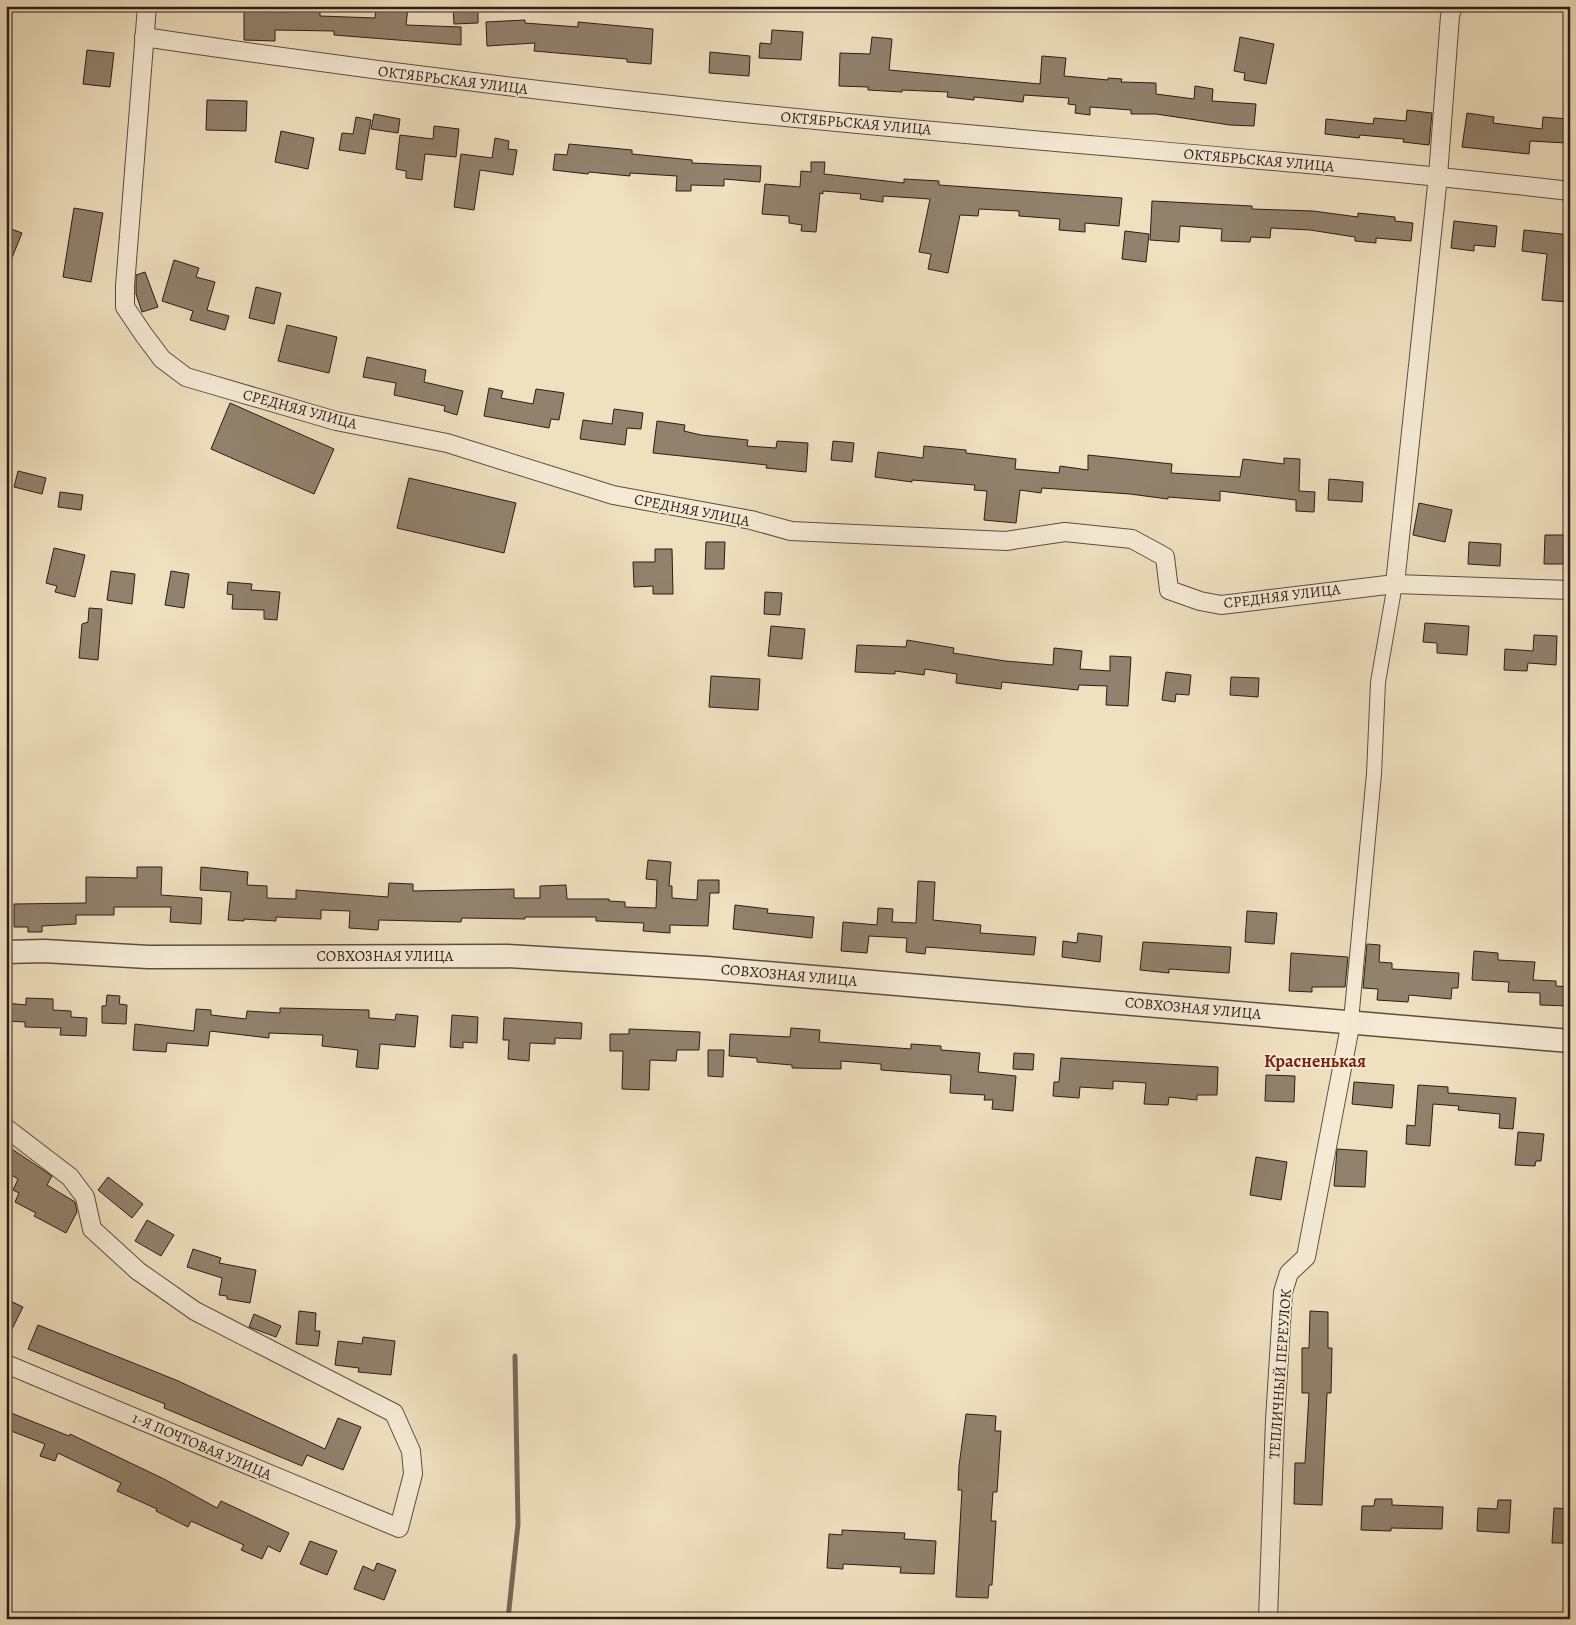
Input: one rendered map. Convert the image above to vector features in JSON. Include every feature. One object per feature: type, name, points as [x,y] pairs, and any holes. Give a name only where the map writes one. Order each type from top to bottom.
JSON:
[{"type":"street","name":"СРЕДНЯЯ УЛИЦА","points":[[147,6],[125,286],[126,307],[162,358],[186,377],[336,421],[447,443],[613,495],[752,520],[791,530],[1006,541],[1065,532],[1132,539],[1165,558],[1169,590],[1200,602],[1230,604],[1395,584],[1570,590]]},
{"type":"street","points":[[1351,1021],[1374,774],[1378,682],[1395,584],[1438,176],[1450,16],[1453,6]]},
{"type":"street","name":"ОКТЯБРЬСКАЯ УЛИЦА","points":[[144,37],[362,69],[711,110],[1438,176],[1570,191]]},
{"type":"street","name":"СОВХОЗНАЯ УЛИЦА","points":[[6,952],[44,951],[148,957],[507,956],[707,968],[1570,1041]]},
{"type":"street","name":"ТЕПЛИЧНЫЙ ПЕРЕУЛОК","points":[[1268,1619],[1275,1420],[1282,1292],[1289,1273],[1306,1257],[1351,1021]]},
{"type":"street","name":"1-Я ПОЧТОВАЯ УЛИЦА","points":[[6,1128],[70,1177],[84,1197],[92,1228],[138,1271],[195,1311],[394,1413],[411,1452],[413,1474],[399,1528],[6,1364]]},
{"type":"building","points":[[286,6],[320,6],[320,16],[375,18],[376,6],[408,8],[406,25],[461,27],[461,45],[334,35],[334,31],[275,30],[275,41],[244,40],[244,11],[286,12]]},
{"type":"building","points":[[453,6],[478,6],[478,23],[454,24]]},
{"type":"building","points":[[525,20],[525,23],[578,27],[578,22],[653,29],[651,64],[627,62],[627,59],[534,51],[535,43],[487,46],[486,22]]},
{"type":"building","points":[[772,30],[803,32],[801,60],[759,58],[760,43],[771,44]]},
{"type":"building","points":[[872,37],[892,39],[889,70],[1040,84],[1042,56],[1066,58],[1064,76],[1108,80],[1108,78],[1122,79],[1121,82],[1156,83],[1156,94],[1194,99],[1195,86],[1213,89],[1212,101],[1256,104],[1254,126],[1230,125],[1156,114],[1131,114],[1131,110],[1090,107],[1090,115],[1075,113],[1076,105],[1068,104],[1069,98],[1024,95],[1023,102],[974,97],[974,100],[947,97],[948,92],[902,90],[902,92],[868,90],[868,87],[839,86],[840,53],[870,54]]},
{"type":"building","points":[[1240,37],[1274,44],[1266,84],[1244,80],[1245,73],[1234,71]]},
{"type":"building","points":[[87,50],[114,53],[110,87],[83,84]]},
{"type":"building","points":[[710,52],[750,56],[749,76],[709,73]]},
{"type":"building","points":[[207,100],[247,101],[246,131],[206,130]]},
{"type":"building","points":[[1407,110],[1432,113],[1429,145],[1403,142],[1404,139],[1360,135],[1359,138],[1325,134],[1326,119],[1373,124],[1374,118],[1406,121]]},
{"type":"building","points":[[1467,113],[1494,117],[1493,123],[1542,129],[1543,117],[1568,119],[1567,143],[1530,141],[1529,154],[1462,147]]},
{"type":"building","points":[[374,114],[400,119],[398,133],[371,129]]},
{"type":"building","points":[[356,117],[371,120],[365,154],[339,150],[342,133],[353,134]]},
{"type":"building","points":[[434,126],[459,129],[456,157],[425,154],[422,180],[406,178],[406,171],[396,169],[400,135],[433,139]]},
{"type":"building","points":[[281,131],[314,138],[308,169],[275,162]]},
{"type":"building","points":[[495,138],[509,141],[508,149],[517,150],[513,175],[480,170],[474,210],[454,207],[461,154],[492,158]]},
{"type":"building","points":[[569,144],[632,150],[632,154],[692,160],[692,163],[761,166],[760,182],[724,179],[724,186],[691,185],[691,191],[676,191],[677,176],[630,173],[630,176],[589,172],[588,174],[553,170],[555,154],[567,155]]},
{"type":"building","points":[[811,162],[825,162],[824,174],[904,183],[904,179],[939,181],[939,185],[1122,198],[1119,226],[1085,223],[1085,232],[1059,230],[1060,219],[1019,216],[1019,211],[979,209],[978,216],[960,215],[948,273],[928,269],[931,254],[919,252],[930,199],[883,196],[883,202],[860,199],[861,194],[823,191],[823,194],[820,193],[816,232],[801,231],[802,225],[789,223],[789,216],[762,214],[765,184],[800,187],[801,171],[811,172]]},
{"type":"building","points":[[1152,201],[1252,206],[1252,209],[1313,211],[1358,217],[1358,213],[1395,217],[1395,221],[1413,223],[1411,241],[1376,238],[1376,243],[1355,241],[1355,237],[1310,230],[1271,228],[1270,238],[1251,237],[1250,242],[1221,241],[1222,229],[1180,226],[1179,242],[1150,240]]},
{"type":"building","points":[[74,208],[103,213],[91,282],[63,277]]},
{"type":"building","points":[[1454,221],[1497,226],[1495,247],[1474,245],[1474,251],[1451,248]]},
{"type":"building","points":[[6,227],[22,233],[7,270],[6,270]]},
{"type":"building","points":[[1524,230],[1570,235],[1568,302],[1542,300],[1547,254],[1522,251]]},
{"type":"building","points":[[1125,231],[1149,234],[1146,262],[1122,259]]},
{"type":"building","points":[[174,260],[199,268],[196,277],[215,282],[207,310],[229,316],[225,330],[190,320],[193,311],[162,301]]},
{"type":"building","points":[[145,272],[158,307],[142,312],[136,294],[136,275]]},
{"type":"building","points":[[256,287],[281,293],[274,324],[249,318]]},
{"type":"building","points":[[287,325],[337,337],[329,373],[278,361]]},
{"type":"building","points":[[367,357],[426,370],[424,382],[463,391],[457,415],[444,411],[445,406],[394,395],[396,383],[363,377]]},
{"type":"building","points":[[489,388],[503,391],[501,398],[533,404],[536,389],[564,393],[559,420],[551,419],[549,428],[484,416]]},
{"type":"building","points":[[230,403],[334,449],[314,494],[211,449]]},
{"type":"building","points":[[614,409],[643,413],[641,429],[627,428],[625,445],[580,439],[583,420],[612,424]]},
{"type":"building","points":[[657,421],[685,425],[684,431],[701,435],[748,440],[747,446],[776,448],[777,441],[808,443],[806,472],[766,468],[767,465],[653,453]]},
{"type":"building","points":[[833,441],[854,443],[852,462],[831,460]]},
{"type":"building","points":[[924,446],[966,450],[966,453],[1016,459],[1015,469],[1059,473],[1060,466],[1088,470],[1088,455],[1172,464],[1171,473],[1240,477],[1243,459],[1284,464],[1284,458],[1300,459],[1299,491],[1315,492],[1314,512],[1296,511],[1296,500],[1220,491],[1220,501],[1168,497],[1168,499],[1130,494],[1042,488],[1041,493],[1020,490],[1016,523],[984,520],[987,491],[974,490],[975,485],[912,480],[912,482],[875,477],[878,452],[923,458]]},
{"type":"building","points":[[18,471],[46,478],[42,494],[14,487]]},
{"type":"building","points":[[409,478],[516,503],[504,553],[397,528]]},
{"type":"building","points":[[1329,479],[1363,482],[1362,502],[1328,500]]},
{"type":"building","points":[[60,492],[83,495],[81,510],[58,507]]},
{"type":"building","points":[[1419,503],[1452,510],[1445,542],[1413,535]]},
{"type":"building","points":[[1545,535],[1566,535],[1566,564],[1544,564]]},
{"type":"building","points":[[706,542],[725,542],[724,569],[705,569]]},
{"type":"building","points":[[1469,542],[1501,544],[1500,566],[1468,564]]},
{"type":"building","points":[[54,548],[85,555],[75,597],[55,592],[57,586],[46,583]]},
{"type":"building","points":[[655,549],[672,549],[673,594],[653,594],[653,586],[634,587],[633,562],[655,562]]},
{"type":"building","points":[[111,571],[135,574],[132,604],[107,600]]},
{"type":"building","points":[[171,571],[189,574],[184,608],[165,605]]},
{"type":"building","points":[[228,582],[252,584],[251,590],[280,592],[277,620],[264,619],[264,610],[232,609],[233,595],[227,594]]},
{"type":"building","points":[[765,592],[782,593],[780,615],[764,614]]},
{"type":"building","points":[[89,608],[102,609],[98,660],[79,658],[82,624],[88,622]]},
{"type":"building","points":[[1425,623],[1469,626],[1467,655],[1437,653],[1437,643],[1423,642]]},
{"type":"building","points":[[771,626],[805,629],[802,659],[768,656]]},
{"type":"building","points":[[1534,635],[1557,636],[1556,665],[1528,663],[1527,671],[1504,670],[1505,649],[1533,651]]},
{"type":"building","points":[[907,640],[954,648],[953,653],[1005,661],[1053,665],[1054,648],[1082,651],[1080,669],[1110,671],[1110,656],[1131,657],[1128,706],[1106,705],[1107,686],[1079,685],[1078,690],[1002,682],[1001,689],[956,683],[957,674],[925,669],[924,675],[895,671],[895,674],[855,672],[857,645],[906,647]]},
{"type":"building","points":[[1166,672],[1191,675],[1189,695],[1176,694],[1175,702],[1162,700]]},
{"type":"building","points":[[711,676],[760,679],[758,710],[709,707]]},
{"type":"building","points":[[1231,677],[1259,678],[1258,697],[1230,695]]},
{"type":"building","points":[[648,860],[671,862],[669,886],[672,886],[672,898],[697,900],[698,880],[719,880],[719,893],[710,893],[708,926],[670,925],[670,933],[643,931],[644,923],[596,921],[596,917],[525,917],[525,919],[462,918],[461,922],[379,920],[378,930],[349,928],[350,911],[321,910],[321,919],[276,917],[276,921],[228,920],[231,892],[200,890],[201,867],[248,872],[247,885],[267,886],[267,898],[296,899],[296,890],[388,897],[389,883],[413,884],[413,891],[514,889],[514,898],[540,898],[540,886],[566,885],[567,899],[609,899],[609,901],[625,902],[625,907],[656,908],[657,880],[646,879]]},
{"type":"building","points":[[137,867],[162,867],[161,895],[202,898],[201,924],[170,922],[171,907],[114,907],[114,915],[76,915],[76,924],[42,926],[42,932],[28,932],[28,927],[14,927],[14,904],[86,903],[86,877],[137,878]]},
{"type":"building","points":[[918,881],[935,882],[933,920],[981,925],[980,933],[1036,937],[1034,955],[926,947],[925,954],[906,952],[907,938],[869,936],[867,953],[841,951],[843,922],[877,925],[878,908],[893,909],[892,922],[916,923]]},
{"type":"building","points":[[735,905],[768,909],[767,913],[814,917],[812,938],[733,929]]},
{"type":"building","points":[[1247,911],[1277,913],[1274,944],[1245,942]]},
{"type":"building","points":[[1078,933],[1102,936],[1100,962],[1062,957],[1063,941],[1077,943]]},
{"type":"building","points":[[1143,942],[1231,947],[1229,973],[1169,969],[1169,973],[1140,970]]},
{"type":"building","points":[[1367,944],[1380,945],[1379,962],[1392,963],[1392,969],[1459,973],[1458,988],[1452,988],[1451,999],[1409,995],[1408,1002],[1377,1000],[1378,989],[1363,988]]},
{"type":"building","points":[[1474,951],[1498,953],[1498,960],[1535,962],[1533,980],[1556,981],[1556,986],[1570,987],[1570,1006],[1540,1005],[1540,993],[1508,992],[1509,982],[1472,980]]},
{"type":"building","points":[[1291,953],[1348,957],[1345,987],[1312,987],[1312,992],[1289,991]]},
{"type":"building","points":[[107,995],[120,996],[119,1004],[127,1005],[126,1024],[102,1023],[102,1006],[106,1006]]},
{"type":"building","points":[[26,998],[53,999],[53,1010],[71,1011],[71,1017],[87,1018],[86,1036],[60,1035],[61,1028],[25,1027],[25,1022],[6,1021],[6,1003],[26,1005]]},
{"type":"building","points":[[280,1008],[369,1010],[369,1018],[395,1020],[396,1014],[418,1016],[415,1047],[380,1044],[378,1069],[356,1067],[358,1050],[322,1046],[323,1035],[269,1033],[269,1038],[210,1031],[208,1046],[167,1043],[166,1052],[133,1050],[135,1024],[194,1031],[196,1009],[211,1010],[211,1015],[246,1019],[247,1011],[280,1013]]},
{"type":"building","points":[[452,1015],[478,1017],[477,1043],[463,1042],[463,1048],[450,1047]]},
{"type":"building","points":[[504,1018],[582,1023],[581,1039],[555,1038],[555,1044],[530,1043],[529,1061],[508,1059],[509,1040],[503,1040]]},
{"type":"building","points":[[791,1028],[820,1030],[819,1042],[911,1049],[911,1044],[941,1046],[941,1050],[980,1053],[978,1072],[1016,1076],[1013,1111],[992,1109],[993,1100],[984,1100],[985,1095],[950,1093],[951,1075],[881,1070],[881,1064],[841,1061],[841,1069],[792,1068],[792,1065],[757,1062],[757,1058],[729,1056],[730,1034],[790,1037]]},
{"type":"building","points":[[629,1029],[700,1032],[699,1050],[677,1050],[676,1061],[650,1060],[649,1090],[622,1089],[623,1051],[610,1051],[610,1034],[629,1034]]},
{"type":"building","points":[[708,1050],[724,1050],[723,1077],[708,1076]]},
{"type":"building","points":[[1014,1053],[1034,1054],[1033,1070],[1013,1069]]},
{"type":"building","points":[[1061,1058],[1218,1067],[1217,1095],[1197,1095],[1197,1100],[1169,1097],[1168,1105],[1144,1104],[1146,1083],[1113,1081],[1113,1089],[1080,1087],[1079,1098],[1053,1096],[1054,1082],[1059,1082]]},
{"type":"building","points":[[1266,1075],[1295,1076],[1294,1102],[1265,1101]]},
{"type":"building","points":[[1354,1082],[1394,1085],[1392,1108],[1352,1104]]},
{"type":"building","points":[[1418,1085],[1448,1087],[1448,1093],[1516,1098],[1513,1129],[1499,1128],[1500,1114],[1458,1110],[1459,1106],[1433,1104],[1430,1146],[1406,1144],[1407,1125],[1415,1126]]},
{"type":"building","points":[[1518,1132],[1544,1134],[1541,1161],[1536,1161],[1535,1166],[1515,1165]]},
{"type":"building","points":[[6,1145],[52,1176],[47,1185],[75,1202],[77,1212],[66,1233],[34,1216],[36,1213],[15,1202],[19,1193],[13,1190],[18,1179],[6,1172]]},
{"type":"building","points":[[1337,1149],[1367,1151],[1365,1187],[1334,1186]]},
{"type":"building","points":[[1256,1157],[1287,1162],[1281,1200],[1250,1195]]},
{"type":"building","points":[[108,1177],[143,1204],[132,1218],[98,1190]]},
{"type":"building","points":[[147,1220],[174,1235],[161,1256],[135,1241]]},
{"type":"building","points":[[193,1249],[221,1258],[219,1263],[256,1270],[250,1303],[227,1299],[227,1296],[219,1295],[222,1278],[187,1267]]},
{"type":"building","points":[[6,1299],[23,1307],[6,1341]]},
{"type":"building","points":[[299,1311],[316,1313],[315,1331],[320,1331],[318,1346],[296,1344]]},
{"type":"building","points":[[1310,1311],[1328,1312],[1328,1348],[1332,1348],[1331,1393],[1327,1393],[1322,1505],[1294,1504],[1295,1463],[1305,1463],[1309,1393],[1302,1393],[1302,1348],[1309,1348]]},
{"type":"building","points":[[254,1314],[281,1326],[276,1337],[249,1327]]},
{"type":"building","points":[[38,1325],[176,1380],[325,1449],[338,1418],[361,1427],[343,1470],[307,1455],[302,1466],[164,1408],[165,1404],[28,1349]]},
{"type":"building","points":[[363,1337],[395,1341],[391,1375],[358,1372],[359,1368],[335,1365],[338,1341],[362,1344]]},
{"type":"building","points":[[6,1411],[69,1436],[70,1434],[164,1479],[217,1508],[221,1501],[289,1533],[280,1552],[268,1546],[262,1559],[241,1550],[244,1545],[191,1521],[188,1527],[156,1511],[157,1509],[117,1491],[121,1483],[58,1453],[55,1461],[40,1456],[45,1444],[6,1429]]},
{"type":"building","points":[[966,1414],[996,1416],[995,1431],[1001,1431],[997,1492],[993,1492],[991,1521],[996,1521],[992,1585],[989,1585],[988,1598],[956,1597],[962,1490],[958,1490],[959,1466]]},
{"type":"building","points":[[1375,1499],[1392,1499],[1392,1505],[1443,1507],[1442,1529],[1391,1528],[1391,1531],[1361,1530],[1362,1506],[1374,1506]]},
{"type":"building","points":[[1498,1500],[1511,1500],[1509,1533],[1477,1531],[1478,1508],[1497,1509]]},
{"type":"building","points":[[1554,1508],[1570,1509],[1568,1543],[1552,1543]]},
{"type":"building","points":[[842,1530],[905,1533],[904,1539],[936,1541],[934,1574],[900,1573],[901,1567],[843,1564],[843,1569],[827,1568],[829,1534],[842,1535]]},
{"type":"building","points":[[310,1541],[337,1551],[327,1575],[300,1564]]},
{"type":"building","points":[[377,1563],[396,1570],[384,1600],[354,1589],[363,1566],[374,1571]]},
{"type":"waterway","points":[[508,1619],[518,1524],[515,1356]]},
{"type":"district","name":"Красненькая","points":[[1315,1061]]}]
